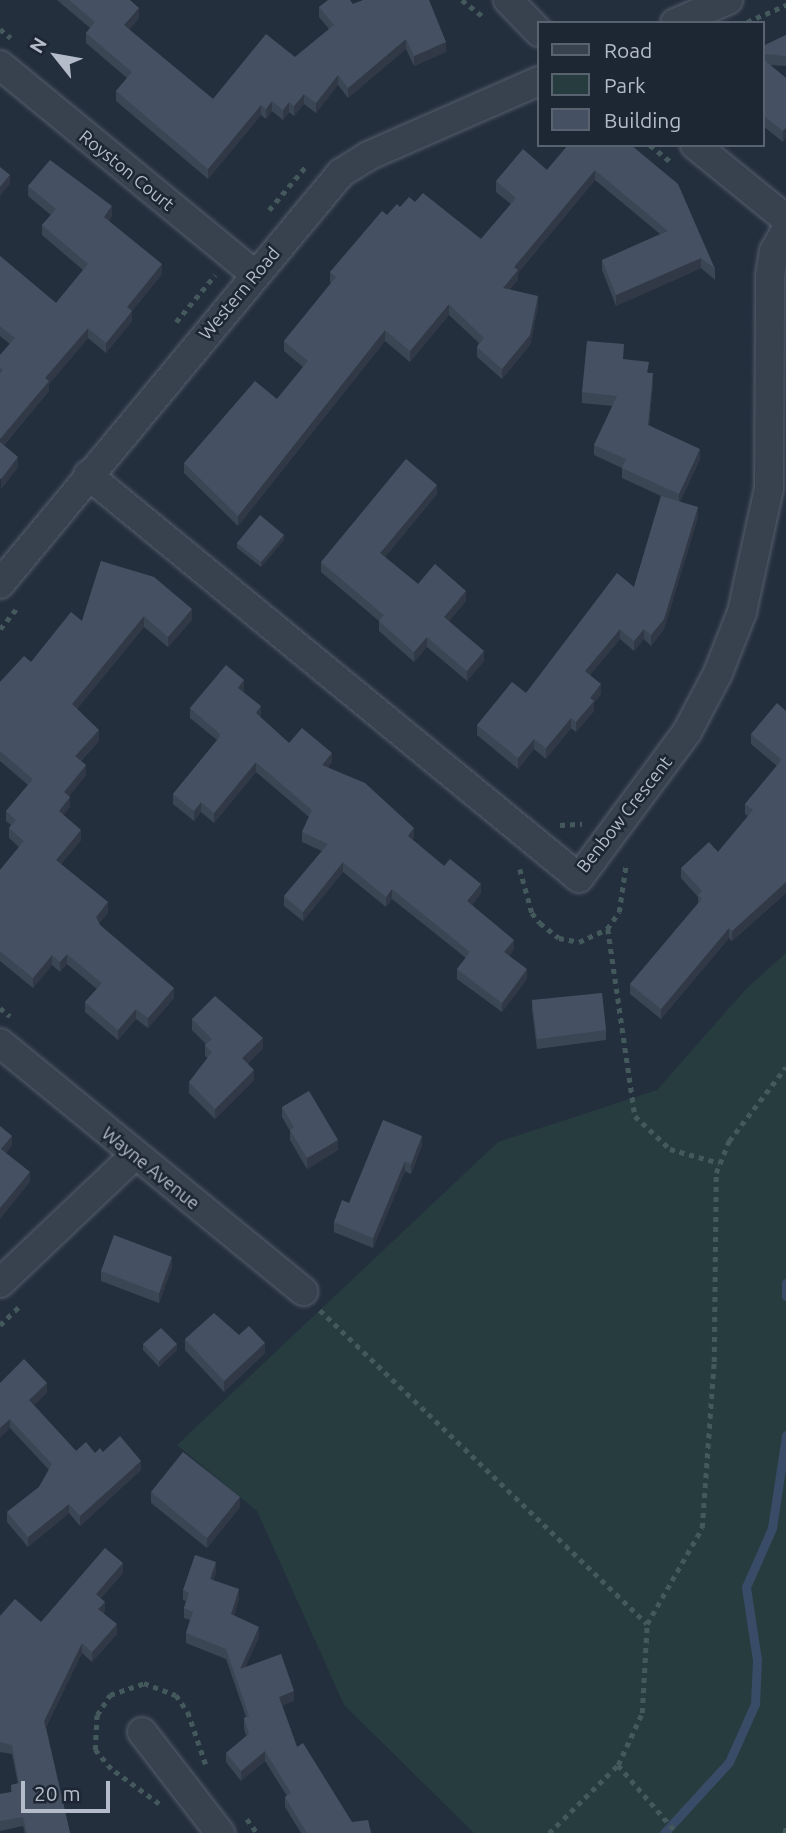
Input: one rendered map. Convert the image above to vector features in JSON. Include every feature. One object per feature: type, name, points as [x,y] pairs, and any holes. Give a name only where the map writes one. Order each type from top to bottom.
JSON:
[{"type":"street","points":[[508,0],[538,31]]},
{"type":"street","points":[[680,21],[728,0]]},
{"type":"street","name":"Royston Court","points":[[0,65],[254,274]]},
{"type":"street","name":"Western Road","points":[[0,584],[330,184],[354,163],[538,81]]},
{"type":"street","points":[[697,147],[786,219]]},
{"type":"street","name":"Benbow Crescent","points":[[89,475],[579,878],[687,732],[718,673],[745,603],[769,488],[770,276],[774,251],[786,230]]},
{"type":"street","name":"Wayne Avenue","points":[[0,1043],[303,1291]]},
{"type":"street","points":[[0,1283],[135,1155]]},
{"type":"street","points":[[142,1732],[220,1833]]},
{"type":"path","points":[[750,21],[786,5]]},
{"type":"path","points":[[516,864],[532,913],[550,932],[579,942],[607,929],[629,1103],[641,1126],[670,1149],[719,1163]]},
{"type":"path","points":[[549,1833],[618,1765],[642,1713],[647,1624],[702,1528],[713,1362],[719,1163],[729,1141],[786,1067]]},
{"type":"path","points":[[303,1291],[346,1338],[647,1624]]},
{"type":"path","points":[[618,1765],[677,1833]]},
{"type":"path","points":[[785,1833],[786,1827]]},
{"type":"green space","points":[[786,953],[786,1833],[474,1833],[344,1705],[257,1511],[177,1445],[498,1142],[657,1090],[746,989]]},
{"type":"building","points":[[69,0],[130,0],[139,8],[124,25],[213,99],[266,34],[295,57],[334,25],[319,7],[328,0],[350,0],[353,4],[363,0],[429,0],[446,42],[414,56],[406,39],[348,88],[338,75],[316,103],[304,94],[294,106],[289,102],[283,110],[272,101],[266,109],[261,105],[208,169],[116,91],[132,72],[86,33],[95,22]]},
{"type":"building","points":[[786,35],[786,56],[765,54],[765,45]]},
{"type":"building","points":[[765,61],[786,78],[786,128],[783,131],[765,117]]},
{"type":"building","points":[[566,147],[633,147],[678,184],[715,269],[701,258],[616,295],[602,260],[668,231],[595,170],[514,267],[518,270],[503,288],[538,296],[530,335],[502,369],[477,347],[484,338],[449,304],[410,351],[385,330],[238,516],[184,463],[255,381],[277,399],[308,361],[284,341],[336,277],[330,272],[382,211],[387,215],[397,204],[400,207],[409,197],[415,202],[423,193],[481,239],[516,198],[496,181],[523,149],[547,170]]},
{"type":"building","points":[[50,160],[112,206],[104,217],[162,264],[127,307],[132,311],[106,343],[88,328],[45,378],[49,381],[0,439],[0,373],[3,370],[0,368],[0,355],[15,338],[0,326],[0,256],[56,303],[88,264],[42,225],[56,209],[28,186]]},
{"type":"building","points":[[0,167],[10,175],[0,187]]},
{"type":"building","points":[[587,341],[624,344],[623,359],[649,362],[647,373],[653,373],[648,425],[700,449],[679,494],[622,468],[626,459],[594,445],[617,396],[582,392]]},
{"type":"building","points":[[0,442],[18,457],[1,479],[0,479]]},
{"type":"building","points":[[406,459],[437,485],[380,553],[418,584],[435,564],[466,591],[444,617],[484,651],[467,671],[427,637],[414,652],[379,621],[384,615],[321,562]]},
{"type":"building","points":[[661,496],[698,507],[664,619],[651,635],[644,629],[634,641],[620,629],[585,671],[601,684],[590,698],[594,701],[576,722],[571,718],[546,748],[534,739],[518,758],[477,725],[512,682],[526,693],[617,573],[634,587]]},
{"type":"building","points":[[260,515],[284,535],[261,562],[237,543]]},
{"type":"building","points":[[101,561],[154,577],[192,609],[168,637],[144,616],[72,704],[99,730],[75,756],[86,765],[64,792],[70,797],[59,811],[81,830],[56,860],[108,902],[96,917],[100,925],[174,988],[148,1018],[136,1009],[118,1030],[85,1002],[102,983],[67,954],[60,962],[52,955],[33,978],[0,951],[0,870],[24,841],[9,828],[16,820],[6,811],[33,779],[0,751],[0,682],[24,656],[31,662],[71,612],[82,621]]},
{"type":"building","points":[[226,665],[244,680],[238,688],[261,706],[256,713],[289,743],[302,728],[332,753],[322,765],[365,783],[414,828],[408,836],[444,866],[450,859],[481,884],[467,901],[514,940],[504,952],[527,969],[502,1003],[457,969],[470,952],[392,889],[386,897],[343,862],[303,912],[284,896],[328,844],[302,832],[312,810],[256,762],[214,813],[201,802],[194,811],[173,794],[219,738],[220,734],[190,708]]},
{"type":"building","points":[[777,703],[786,711],[786,882],[732,931],[729,928],[661,1009],[630,984],[702,899],[698,895],[702,891],[681,868],[709,842],[718,852],[753,810],[745,804],[779,763],[781,759],[751,734]]},
{"type":"building","points":[[602,993],[606,1030],[537,1039],[532,1000]]},
{"type":"building","points":[[215,996],[263,1038],[242,1058],[254,1070],[215,1109],[189,1082],[212,1052],[205,1045],[212,1039],[192,1019]]},
{"type":"building","points":[[309,1091],[338,1140],[307,1158],[290,1130],[294,1127],[282,1107]]},
{"type":"building","points":[[383,1120],[422,1136],[411,1164],[405,1161],[373,1238],[334,1222],[342,1200],[349,1203]]},
{"type":"building","points":[[0,1126],[12,1136],[1,1149],[30,1172],[0,1208]]},
{"type":"building","points":[[114,1235],[172,1257],[159,1293],[101,1271]]},
{"type":"building","points":[[214,1313],[239,1335],[249,1326],[265,1343],[224,1381],[185,1339]]},
{"type":"building","points":[[161,1328],[177,1344],[159,1361],[143,1344]]},
{"type":"building","points":[[24,1359],[47,1383],[29,1400],[76,1451],[86,1442],[95,1453],[100,1448],[103,1452],[120,1436],[141,1461],[80,1516],[69,1504],[28,1537],[7,1512],[39,1487],[52,1464],[10,1419],[0,1428],[0,1383]]},
{"type":"building","points":[[183,1452],[240,1497],[207,1538],[151,1492]]},
{"type":"building","points":[[105,1548],[123,1563],[96,1594],[105,1602],[98,1609],[117,1624],[92,1652],[82,1643],[44,1721],[70,1833],[27,1833],[23,1817],[0,1821],[0,1794],[12,1792],[11,1785],[19,1783],[12,1745],[0,1742],[0,1616],[15,1599],[41,1622]]},
{"type":"building","points":[[195,1555],[216,1562],[210,1579],[239,1589],[231,1614],[259,1627],[240,1669],[281,1654],[294,1691],[279,1697],[297,1747],[303,1743],[352,1822],[368,1820],[371,1833],[307,1833],[285,1797],[291,1793],[265,1751],[241,1771],[226,1753],[249,1734],[244,1718],[249,1716],[226,1649],[186,1633],[193,1612],[184,1608],[189,1593],[183,1590]]},
{"type":"waterway","points":[[786,1283],[786,1296]]},
{"type":"waterway","points":[[664,1833],[729,1762],[755,1704],[757,1660],[746,1587],[772,1528],[786,1435]]}]
